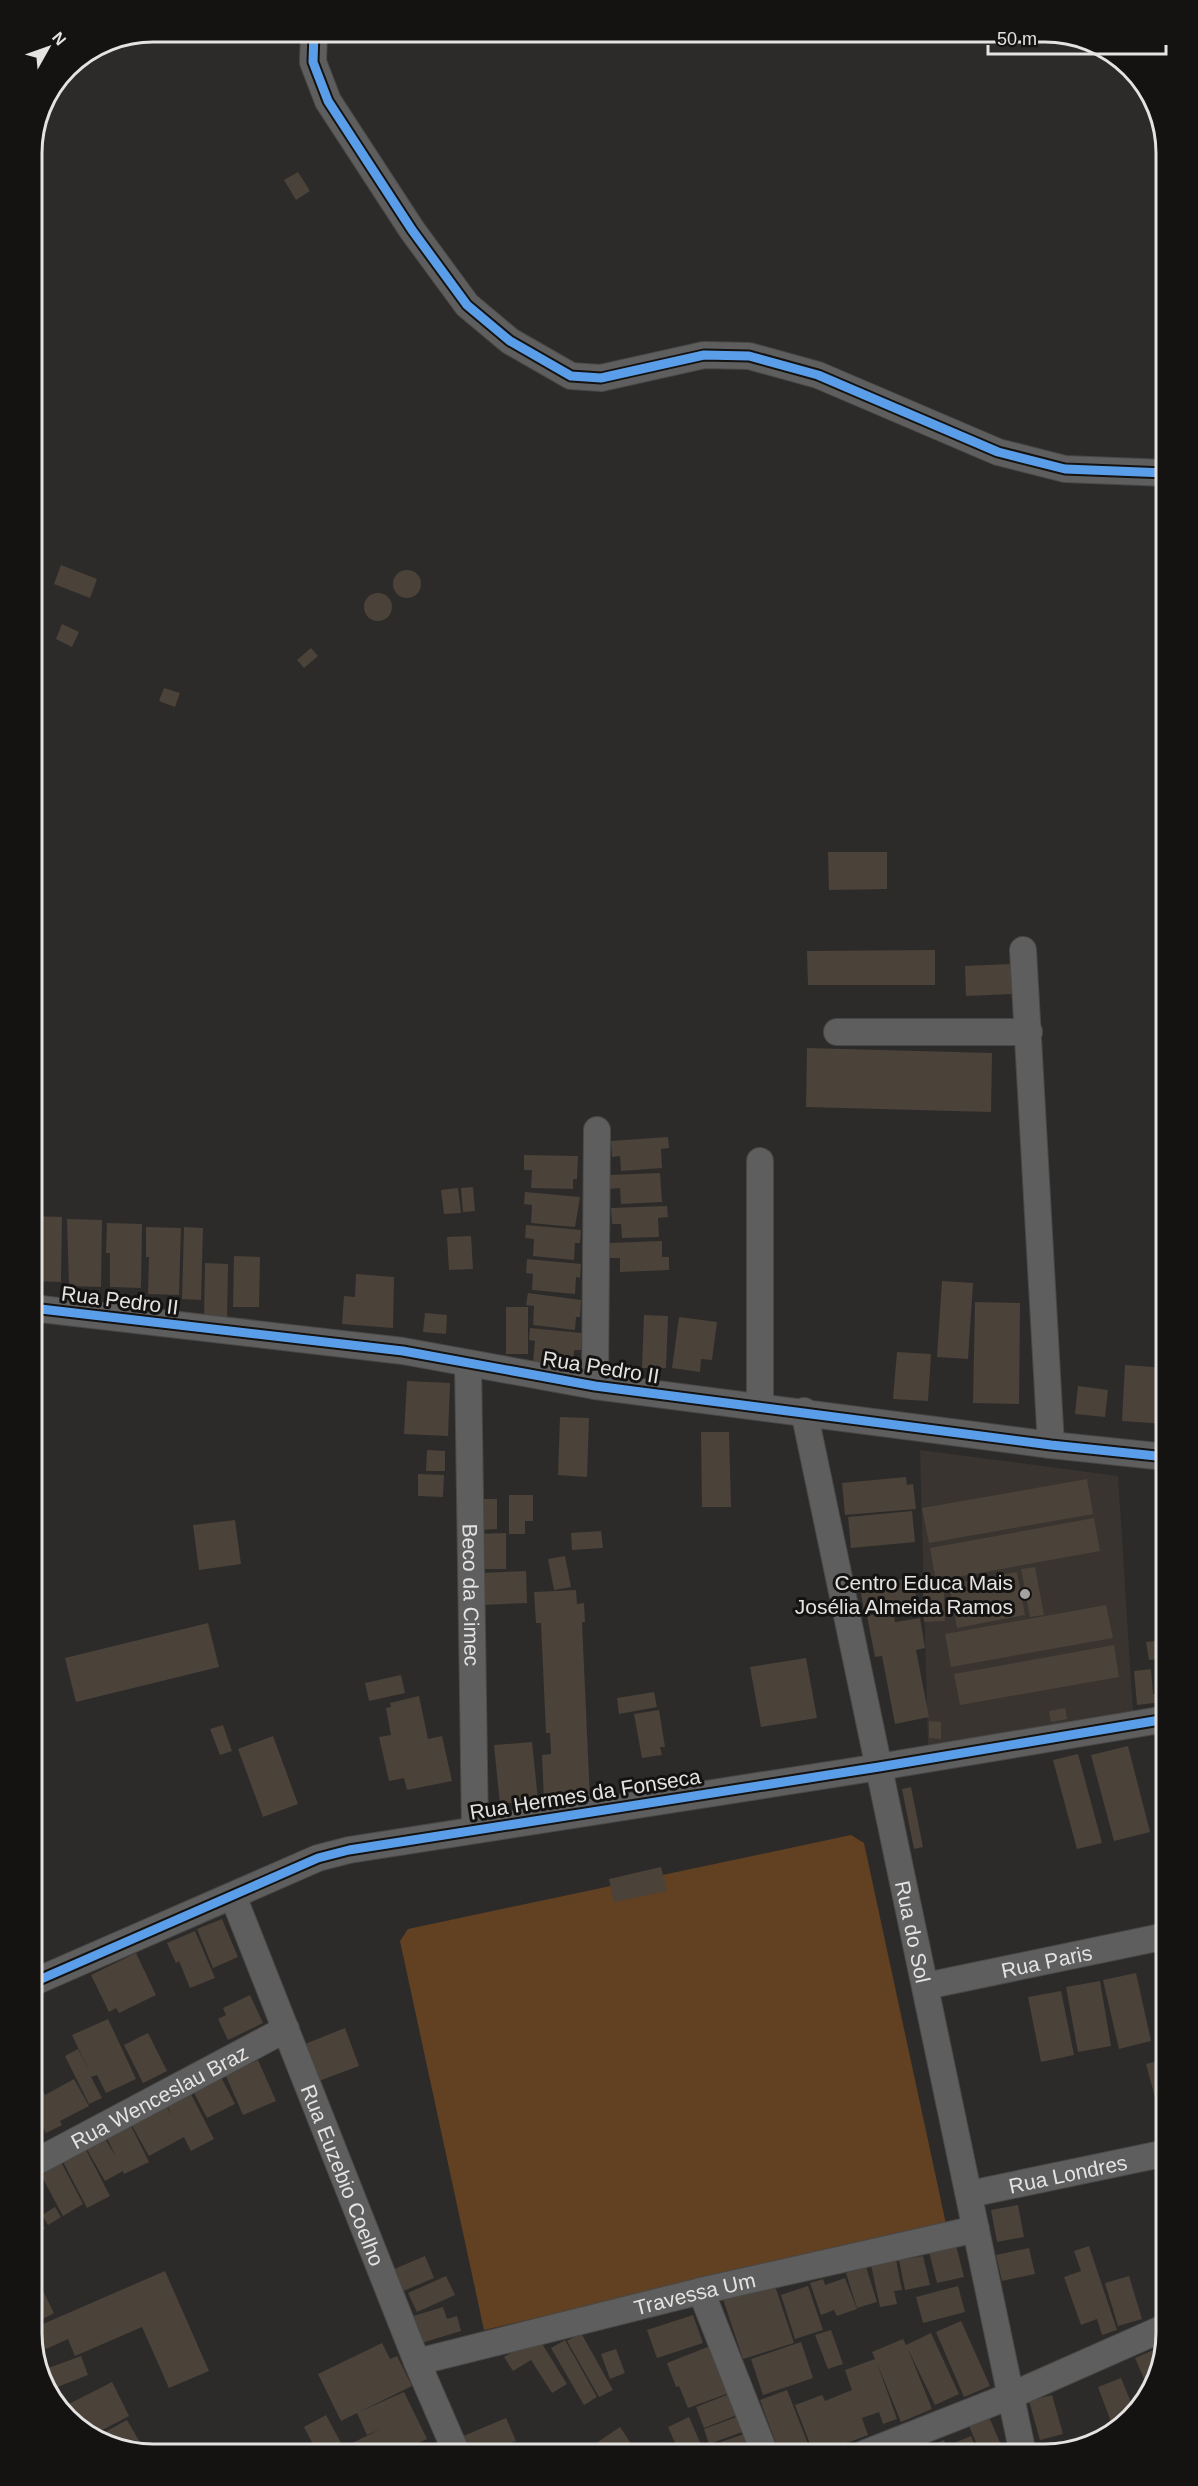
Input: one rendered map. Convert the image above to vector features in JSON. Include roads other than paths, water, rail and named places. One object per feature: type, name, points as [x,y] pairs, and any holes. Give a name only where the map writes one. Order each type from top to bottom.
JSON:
[{"type":"street","points":[[314,42],[313,62],[328,101],[411,230],[466,305],[510,341],[571,376],[601,378],[704,355],[749,356],[818,375],[998,452],[1065,469],[1156,472]]},
{"type":"street","points":[[1023,950],[1051,1445]]},
{"type":"street","points":[[837,1032],[1029,1032]]},
{"type":"street","points":[[595,1386],[597,1130]]},
{"type":"street","points":[[760,1161],[760,1406]]},
{"type":"street","name":"Rua Pedro II","points":[[42,1309],[403,1351],[595,1386],[804,1411],[1051,1445],[1156,1456]]},
{"type":"street","name":"Beco da Cimec","points":[[468,1363],[475,1830]]},
{"type":"street","name":"Rua do Sol","points":[[804,1411],[1021,2444]]},
{"type":"street","name":"Rua Hermes da Fonseca","points":[[42,1979],[318,1858],[349,1850],[879,1767],[1156,1721]]},
{"type":"street","name":"Rua Euzebio Coelho","points":[[232,1896],[417,2362],[453,2444]]},
{"type":"street","name":"Rua Paris","points":[[926,1986],[1156,1937]]},
{"type":"street","name":"Rua Wenceslau Braz","points":[[42,2159],[286,2029]]},
{"type":"street","name":"Rua Londres","points":[[969,2194],[1156,2155]]},
{"type":"street","name":"Travessa Um","points":[[417,2362],[700,2291],[976,2229]]},
{"type":"street","points":[[700,2291],[761,2444]]},
{"type":"street","points":[[888,2444],[1010,2396],[1156,2332]]},
{"type":"place","name":"Centro Educa Mais Josélia Almeida Ramos","points":[[1025,1594]]}]
